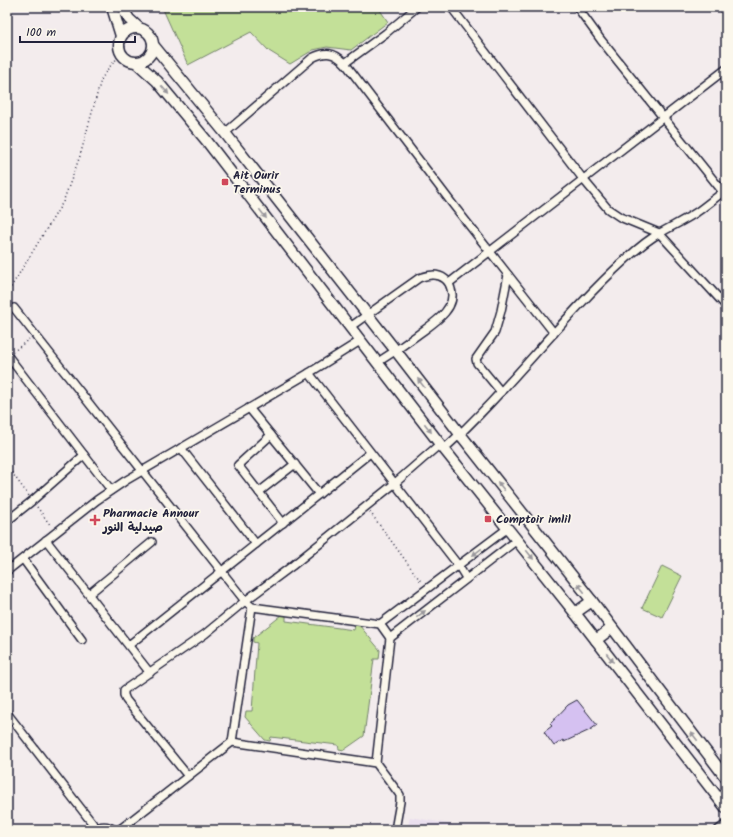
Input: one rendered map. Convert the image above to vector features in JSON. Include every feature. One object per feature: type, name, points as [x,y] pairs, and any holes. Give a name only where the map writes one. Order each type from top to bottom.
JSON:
[{"type":"main road","points":[[112,7],[122,36]]},
{"type":"main road","points":[[122,7],[129,19],[139,28]]},
{"type":"main road","points":[[132,28],[139,28],[150,34],[154,46],[153,52],[149,58],[137,63],[125,59],[121,54],[119,42],[126,31],[132,28]]},
{"type":"main road","points":[[154,46],[225,132],[592,601],[726,778]]},
{"type":"main road","points":[[137,63],[157,81],[206,140],[442,447],[575,613],[726,808]]},
{"type":"main road","points":[[575,613],[592,601]]},
{"type":"main road","points":[[596,640],[612,628]]},
{"type":"main road","points":[[692,763],[706,752]]},
{"type":"main road","points":[[702,777],[716,765]]},
{"type":"street","points":[[345,63],[386,33],[417,7]]},
{"type":"street","points":[[451,7],[583,179],[608,209],[620,217],[659,233],[726,306]]},
{"type":"street","points":[[188,776],[126,700],[124,690],[205,634],[394,484],[460,434],[501,392],[595,288],[643,244],[696,212],[724,191],[601,40],[577,7]]},
{"type":"street","points":[[225,132],[312,58],[319,55],[331,54],[338,56],[345,63],[489,252],[554,333]]},
{"type":"street","points":[[449,282],[726,70]]},
{"type":"street","points":[[350,327],[368,316],[419,278],[427,275],[435,275],[442,277],[449,282],[453,294],[452,300],[442,316],[396,351],[378,362]]},
{"type":"street","points":[[501,392],[476,363],[476,359],[495,332],[508,275]]},
{"type":"street","points":[[14,308],[221,571],[245,601],[252,607],[380,624],[508,528]]},
{"type":"street","points":[[7,571],[111,490],[142,470],[309,373],[360,341]]},
{"type":"street","points":[[8,356],[111,490]]},
{"type":"street","points":[[309,373],[458,565],[466,578]]},
{"type":"street","points":[[249,408],[319,494]]},
{"type":"street","points":[[271,435],[238,465],[283,523]]},
{"type":"street","points":[[181,448],[256,544]]},
{"type":"street","points":[[128,645],[370,453]]},
{"type":"street","points":[[7,521],[84,455]]},
{"type":"street","points":[[259,492],[295,464]]},
{"type":"street","points":[[46,540],[150,673]]},
{"type":"street","points":[[390,638],[517,540]]},
{"type":"street","points":[[89,594],[152,542]]},
{"type":"street","points":[[23,559],[82,640]]},
{"type":"street","points":[[119,830],[232,742],[252,607]]},
{"type":"street","points":[[380,624],[390,638],[376,763],[400,795],[395,830]]},
{"type":"street","points":[[7,713],[95,829],[101,826],[107,826],[114,830]]},
{"type":"street","points":[[232,742],[376,763]]},
{"type":"street","points":[[718,830],[726,824]]},
{"type":"path","points":[[14,308],[9,301],[8,292],[63,202],[80,156],[100,80],[121,54]]},
{"type":"path","points":[[8,356],[34,334]]},
{"type":"path","points":[[366,506],[426,588]]},
{"type":"shaded area","points":[[410,817],[483,830],[407,830]]},
{"type":"green space","points":[[162,7],[378,7],[388,22],[351,50],[327,47],[313,50],[290,64],[269,51],[251,32],[188,65]]},
{"type":"green space","points":[[662,566],[682,576],[662,617],[642,608]]},
{"type":"green space","points":[[282,615],[286,615],[286,621],[354,630],[355,624],[359,625],[380,650],[379,659],[374,659],[364,736],[344,750],[339,749],[338,745],[271,737],[270,741],[265,740],[245,717],[246,711],[252,711],[257,643],[253,642],[253,638]]},
{"type":"building","points":[[577,700],[597,725],[590,730],[564,742],[563,740],[554,746],[544,732],[552,726],[550,724],[568,705]]},
{"type":"place","name":"Ait Ourir Terminus","points":[[225,182]]},
{"type":"place","name":"Comptoir imlil","points":[[488,519]]},
{"type":"place","name":"Pharmacie Annour صيدلية النور","points":[[95,520]]}]
